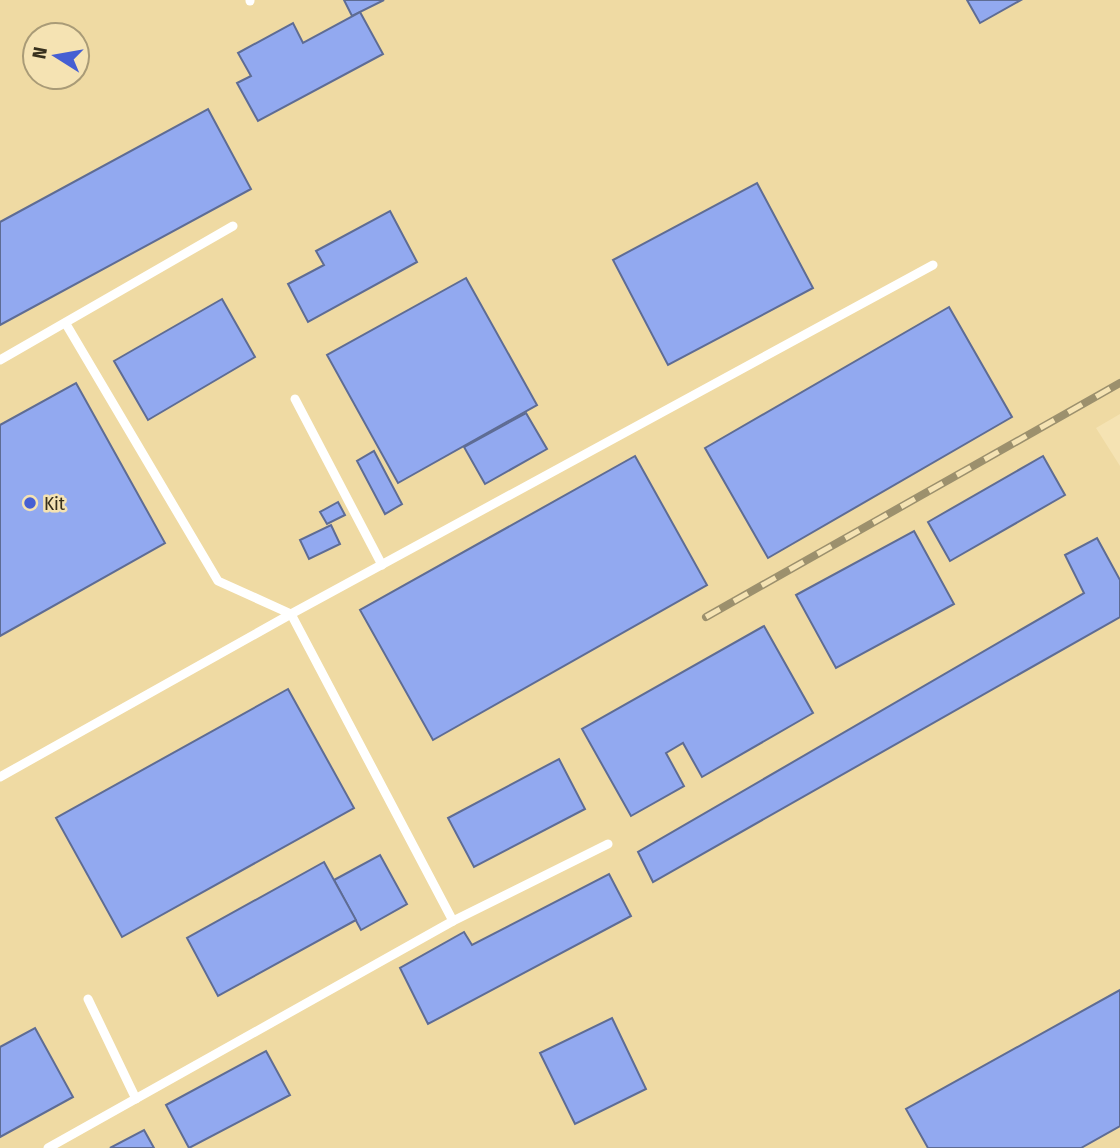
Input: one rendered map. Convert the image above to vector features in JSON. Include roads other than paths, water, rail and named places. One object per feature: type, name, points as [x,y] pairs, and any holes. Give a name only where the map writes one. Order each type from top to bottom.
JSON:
[{"type":"lane","points":[[0,360],[233,226]]},
{"type":"lane","points":[[0,776],[291,614],[933,265]]},
{"type":"lane","points":[[66,324],[218,581],[291,614],[453,922]]},
{"type":"lane","points":[[295,399],[382,565]]},
{"type":"lane","points":[[48,1148],[453,922],[608,844]]},
{"type":"lane","points":[[88,999],[136,1099]]},
{"type":"railway","points":[[706,617],[1120,383]]},
{"type":"place","name":"Kit","points":[[30,503]]}]
